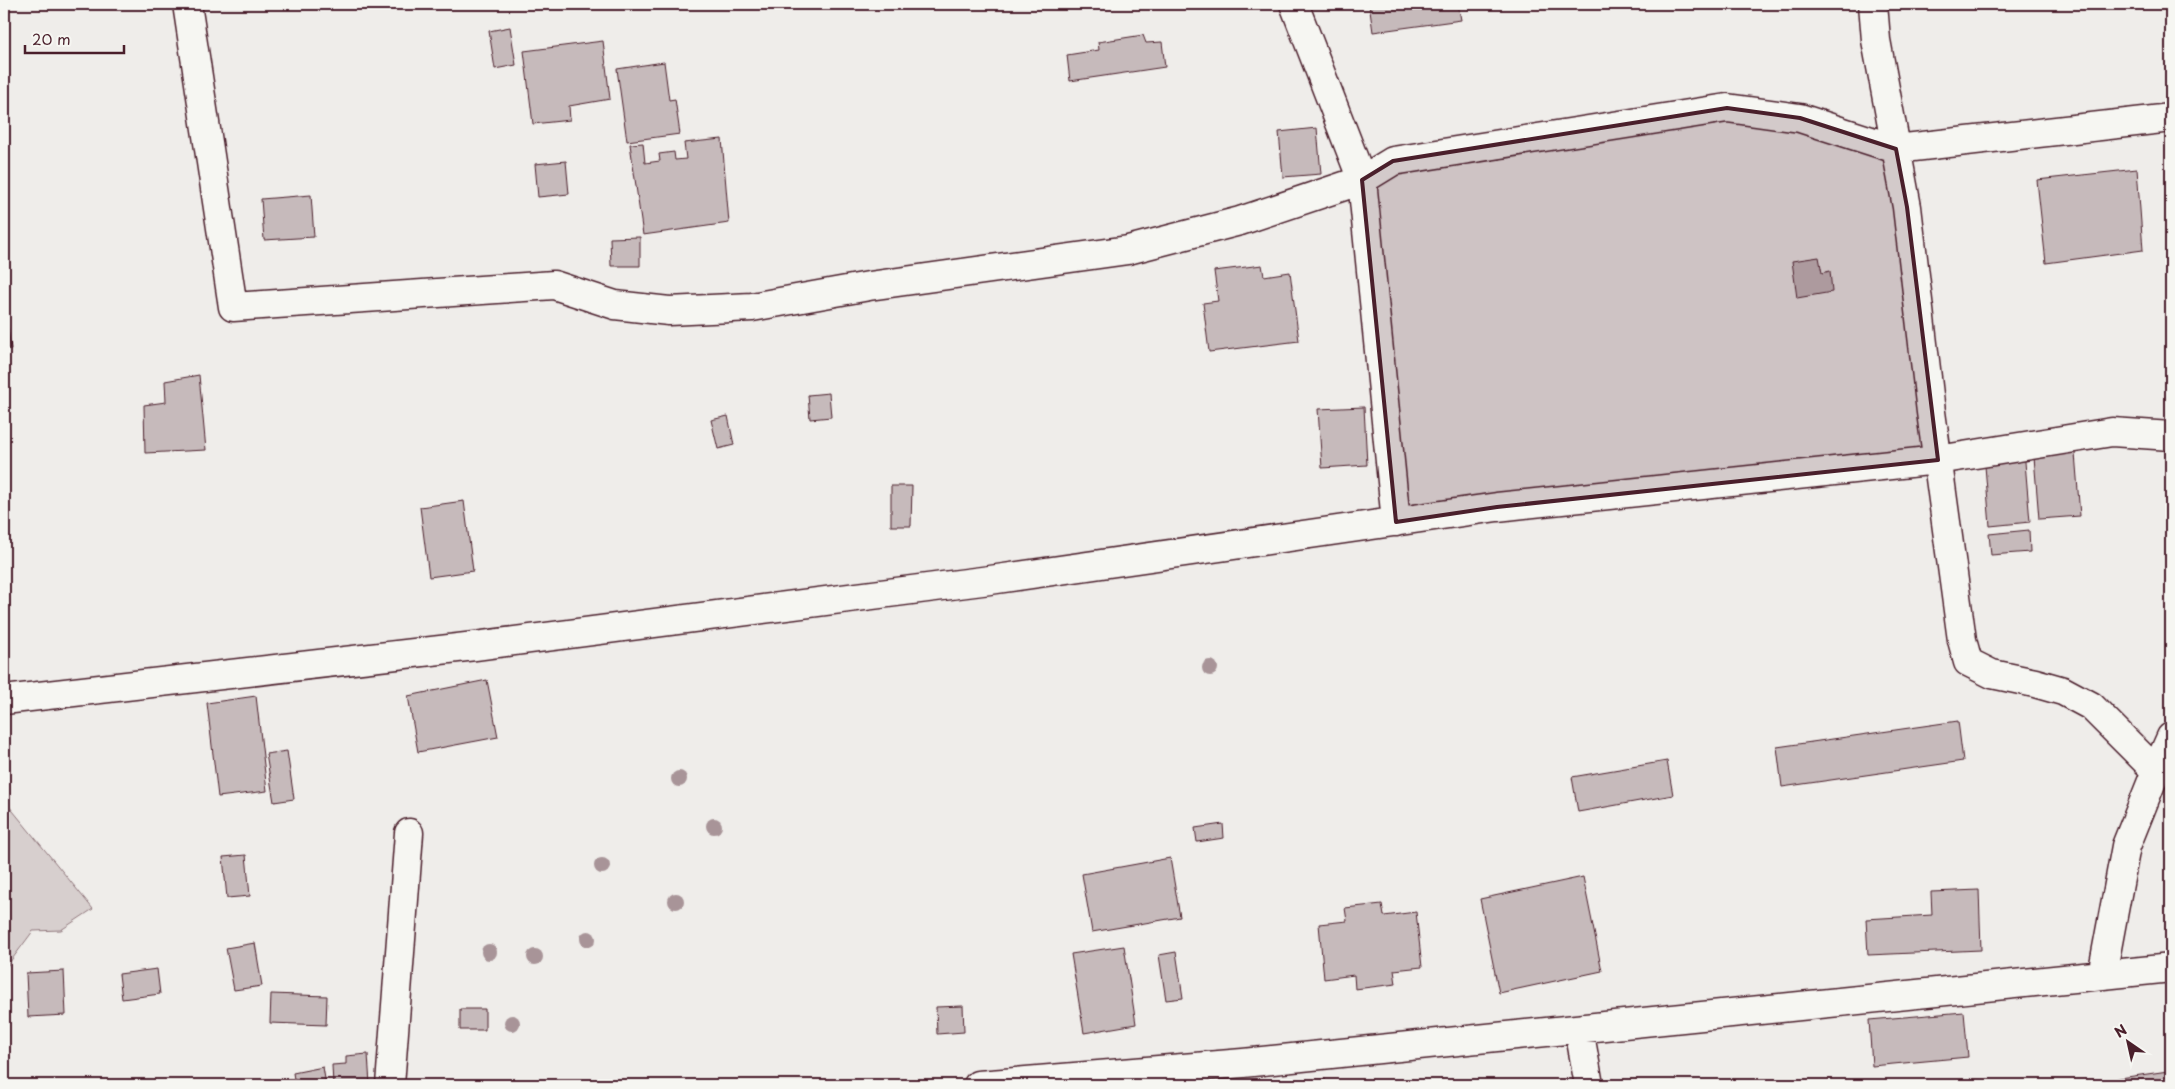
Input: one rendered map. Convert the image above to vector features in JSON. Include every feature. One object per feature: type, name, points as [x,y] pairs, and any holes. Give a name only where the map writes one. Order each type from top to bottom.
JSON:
[{"type":"street","points":[[187,4],[233,307],[554,285],[615,305],[669,311],[752,307],[869,286],[1128,250],[1240,221],[1362,180],[1393,161],[1727,108],[1800,118],[1896,149],[2171,118]]},
{"type":"street","points":[[1294,4],[1362,180],[1396,522]]},
{"type":"street","points":[[1873,4],[1876,40],[1907,207],[1962,640],[1968,662],[1992,674],[2063,691],[2091,706],[2156,771]]},
{"type":"street","points":[[4,700],[474,646],[990,580],[1497,506],[1938,460],[2112,432],[2171,436]]},
{"type":"street","points":[[2102,975],[2126,846],[2171,736]]},
{"type":"street","points":[[390,1085],[409,833]]},
{"type":"street","points":[[978,1085],[1243,1063],[2171,968]]},
{"type":"street","points":[[1578,1029],[1589,1085]]},
{"type":"highlighted area","points":[[1727,108],[1800,118],[1896,149],[1907,207],[1938,460],[1497,507],[1396,522],[1362,180],[1393,161]]},
{"type":"shaded area","points":[[4,800],[93,909],[61,930],[33,931],[4,970]]},
{"type":"building","points":[[1369,4],[1458,4],[1461,20],[1373,32]]},
{"type":"building","points":[[510,27],[516,65],[495,69],[489,31]]},
{"type":"building","points":[[1143,35],[1146,43],[1162,42],[1165,67],[1070,81],[1067,55],[1099,50],[1098,42]]},
{"type":"building","points":[[603,41],[610,99],[569,106],[570,120],[533,124],[524,51]]},
{"type":"building","points":[[664,62],[669,100],[675,99],[680,134],[627,141],[617,69]]},
{"type":"building","points":[[1317,128],[1321,174],[1283,177],[1279,132]]},
{"type":"building","points":[[722,139],[729,223],[643,235],[630,144],[643,143],[645,163],[660,161],[659,154],[674,152],[675,160],[686,159],[684,143]]},
{"type":"building","points":[[566,161],[569,194],[538,197],[535,164]]},
{"type":"building","points":[[2137,169],[2143,250],[2046,263],[2037,180]]},
{"type":"building","points":[[311,195],[314,237],[264,240],[261,199]]},
{"type":"building","points":[[640,237],[640,266],[611,266],[610,238]]},
{"type":"building","points":[[1819,257],[1822,273],[1830,271],[1832,292],[1797,298],[1792,261]]},
{"type":"building","points":[[1262,265],[1264,276],[1290,272],[1299,341],[1209,352],[1203,303],[1218,301],[1214,271]]},
{"type":"building","points":[[4,328],[8,328],[11,349],[4,350]]},
{"type":"building","points":[[199,375],[206,450],[145,453],[144,405],[166,402],[165,381]]},
{"type":"building","points":[[829,393],[831,417],[810,419],[808,395]]},
{"type":"building","points":[[1364,407],[1367,465],[1322,468],[1318,409]]},
{"type":"building","points":[[728,416],[734,445],[718,449],[711,420]]},
{"type":"building","points":[[2073,428],[2080,516],[2039,519],[2032,432]]},
{"type":"building","points":[[2024,450],[2030,522],[1990,526],[1984,454]]},
{"type":"building","points":[[891,486],[912,486],[911,526],[891,526]]},
{"type":"building","points":[[464,501],[473,571],[429,577],[420,507]]},
{"type":"building","points":[[2029,530],[2030,552],[1991,555],[1989,534]]},
{"type":"building","points":[[487,680],[498,737],[418,752],[408,696]]},
{"type":"building","points":[[256,696],[267,791],[218,797],[207,703]]},
{"type":"building","points":[[1958,721],[1963,761],[1782,787],[1777,747]]},
{"type":"building","points":[[287,751],[294,799],[274,802],[266,754]]},
{"type":"building","points":[[1667,761],[1673,795],[1578,812],[1572,777]]},
{"type":"building","points":[[1223,824],[1224,838],[1197,842],[1195,828]]},
{"type":"building","points":[[246,855],[250,896],[227,898],[223,857]]},
{"type":"building","points":[[1170,858],[1180,917],[1092,932],[1082,874]]},
{"type":"building","points":[[1583,877],[1602,971],[1499,993],[1480,899]]},
{"type":"building","points":[[1979,890],[1981,950],[1868,955],[1866,919],[1932,915],[1931,892]]},
{"type":"building","points":[[1382,904],[1384,916],[1416,912],[1422,967],[1394,970],[1396,984],[1355,989],[1354,975],[1324,979],[1319,924],[1347,921],[1345,908]]},
{"type":"building","points":[[255,943],[262,986],[234,990],[226,948]]},
{"type":"building","points":[[1124,946],[1136,1024],[1084,1033],[1071,954]]},
{"type":"building","points":[[1176,952],[1183,998],[1166,1000],[1159,955]]},
{"type":"building","points":[[157,969],[160,994],[122,999],[119,974]]},
{"type":"building","points":[[64,971],[66,1015],[28,1017],[26,973]]},
{"type":"building","points":[[271,994],[327,996],[326,1025],[270,1023]]},
{"type":"building","points":[[963,1006],[964,1032],[937,1034],[936,1007]]},
{"type":"building","points":[[460,1009],[485,1009],[485,1030],[460,1030]]},
{"type":"building","points":[[1964,1012],[1968,1057],[1872,1066],[1869,1020]]},
{"type":"building","points":[[368,1054],[370,1085],[333,1085],[332,1065],[346,1064],[346,1056]]},
{"type":"building","points":[[323,1067],[326,1085],[295,1085],[293,1073]]},
{"type":"building","points":[[2168,1071],[2170,1085],[2079,1085],[2079,1084]]},
{"type":"building","points":[[1325,1079],[1326,1085],[1294,1085],[1294,1084]]}]
